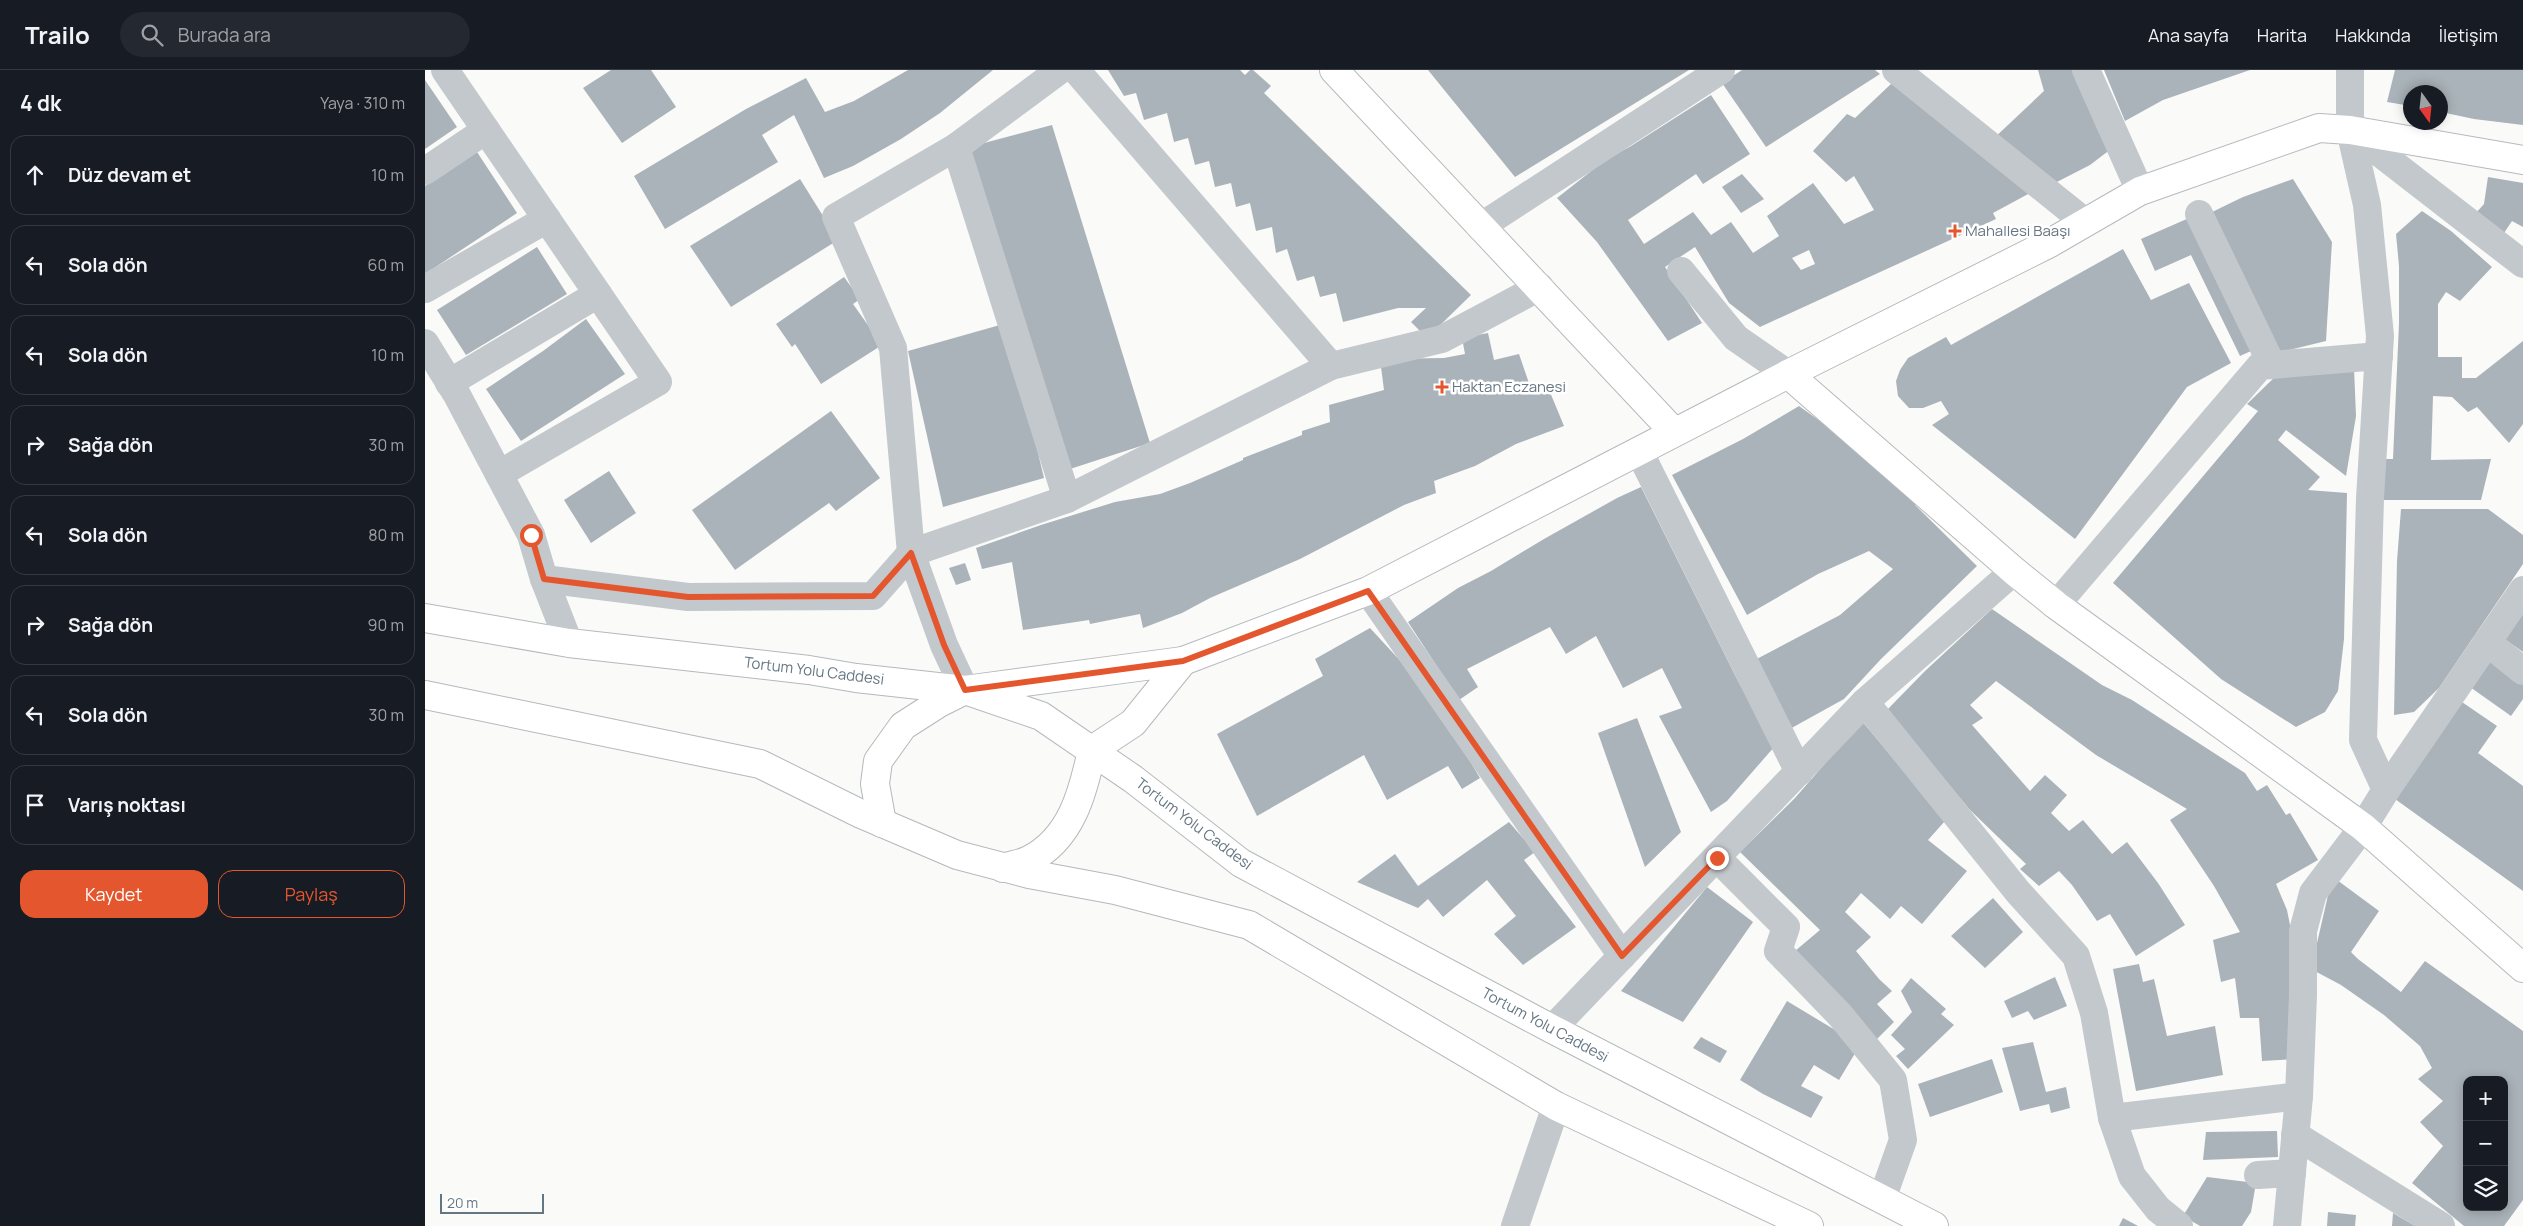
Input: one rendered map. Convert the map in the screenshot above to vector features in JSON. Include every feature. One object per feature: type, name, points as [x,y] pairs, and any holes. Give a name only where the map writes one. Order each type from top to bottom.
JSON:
[{"type":"main road","points":[[1334,70],[1480,227],[1540,287],[1674,432]]},
{"type":"main road","points":[[881,823],[875,784],[878,761],[903,726],[939,703],[965,690],[1183,661],[1368,591],[1674,432],[2050,243],[2140,191],[2319,128],[2349,130],[2523,160]]},
{"type":"main road","points":[[1788,374],[2014,572],[2056,605],[2363,827],[2523,968]]},
{"type":"main road","name":"Tortum Yolu Caddesi","points":[[425,618],[569,644],[809,670],[856,678],[965,690],[1041,716],[1133,779],[1241,863],[1552,1029],[1934,1226]]},
{"type":"main road","points":[[1003,868],[1029,860],[1058,838],[1073,813],[1083,790],[1092,750],[1133,724],[1183,661]]},
{"type":"main road","points":[[425,695],[760,764],[881,823],[957,855],[1003,868],[1115,890],[1249,925],[1556,1106],[1809,1226]]},
{"type":"street","points":[[445,70],[658,382],[499,474]]},
{"type":"street","points":[[965,690],[944,645],[911,553],[893,348],[836,217],[956,147],[1060,70]]},
{"type":"street","points":[[1076,70],[1331,366]]},
{"type":"street","points":[[1480,227],[1721,70]]},
{"type":"street","points":[[1896,70],[2085,222]]},
{"type":"street","points":[[2086,70],[2140,191]]},
{"type":"street","points":[[2350,70],[2349,130],[2367,205],[2380,336],[2370,498],[2363,740],[2386,790]]},
{"type":"street","points":[[425,171],[486,130]]},
{"type":"street","points":[[2349,130],[2523,264]]},
{"type":"street","points":[[956,147],[1067,498]]},
{"type":"street","points":[[2199,214],[2272,365]]},
{"type":"street","points":[[425,289],[547,219]]},
{"type":"street","points":[[1681,271],[1736,338],[1788,374]]},
{"type":"street","points":[[544,579],[688,597],[873,596],[911,553],[1067,498],[1331,366],[1442,339],[1540,287]]},
{"type":"street","points":[[449,383],[598,294]]},
{"type":"street","points":[[425,344],[449,383],[531,535],[544,579],[569,644]]},
{"type":"street","points":[[2056,605],[2260,366],[2379,356]]},
{"type":"street","points":[[1639,451],[1799,772]]},
{"type":"street","points":[[1552,1029],[1865,702],[2014,572]]},
{"type":"street","points":[[2287,1226],[2299,1096],[2303,995],[2303,931],[2313,893],[2363,827],[2386,790],[2523,590]]},
{"type":"street","points":[[1368,591],[1622,956]]},
{"type":"street","points":[[2487,642],[2523,671]]},
{"type":"street","points":[[1865,702],[2018,892],[2076,956],[2094,1012],[2112,1118],[2132,1176],[2157,1210],[2179,1226]]},
{"type":"street","points":[[1717,858],[1786,927],[1778,951],[1840,1015],[1893,1080],[1903,1140],[1882,1199]]},
{"type":"street","points":[[2112,1118],[2299,1096]]},
{"type":"street","points":[[1515,1226],[1556,1106]]},
{"type":"street","points":[[2295,1135],[2441,1226]]},
{"type":"street","points":[[2258,1175],[2292,1174]]},
{"type":"building","points":[[611,70],[651,70],[676,107],[622,143],[583,88]]},
{"type":"building","points":[[908,70],[993,70],[940,113],[901,139],[853,166],[824,178],[794,115],[762,135],[778,162],[665,229],[634,176],[746,109],[806,78],[825,112],[854,101]]},
{"type":"building","points":[[1108,70],[1240,70],[1245,75],[1250,70],[1253,70],[1271,86],[1264,93],[1471,295],[1427,338],[1411,322],[1426,308],[1398,308],[1343,322],[1336,293],[1320,297],[1314,276],[1297,281],[1287,249],[1276,253],[1272,227],[1256,231],[1250,203],[1236,207],[1231,183],[1215,187],[1209,161],[1195,165],[1188,138],[1174,142],[1167,113],[1144,120],[1136,93],[1124,96]]},
{"type":"building","points":[[1428,70],[1689,70],[1515,177]]},
{"type":"building","points":[[1742,70],[1875,70],[1880,74],[1766,147],[1722,83]]},
{"type":"building","points":[[2038,70],[2074,70],[2111,149],[2090,165],[2049,186],[1991,141],[2044,91]]},
{"type":"building","points":[[2104,70],[2250,70],[2163,100],[2125,121]]},
{"type":"building","points":[[2395,70],[2523,70],[2523,125],[2474,119],[2448,113],[2448,85],[2403,85],[2403,105],[2387,102]]},
{"type":"building","points":[[425,80],[457,127],[425,149]]},
{"type":"building","points":[[1892,83],[2030,193],[1993,213],[1996,219],[1760,327],[1729,303],[1695,247],[1665,267],[1702,323],[1668,341],[1597,242],[1557,198],[1604,161],[1711,95],[1750,154],[1703,184],[1696,174],[1628,220],[1644,244],[1693,212],[1711,235],[1731,222],[1753,253],[1779,236],[1767,216],[1813,183],[1844,224],[1874,210],[1854,176],[1846,182],[1813,151],[1847,114],[1855,118]],"holes":[[[1809,250],[1815,264],[1801,270],[1792,258]]]},
{"type":"building","points":[[1052,125],[1150,443],[1070,469],[969,147]]},
{"type":"building","points":[[477,152],[517,213],[425,274],[425,186]]},
{"type":"building","points":[[1742,174],[1764,199],[1741,213],[1722,187]]},
{"type":"building","points":[[2488,177],[2523,183],[2523,227],[2512,221],[2504,233],[2475,214],[2484,204]]},
{"type":"building","points":[[800,179],[838,240],[731,307],[690,246]]},
{"type":"building","points":[[2293,179],[2332,242],[2326,341],[2277,353],[2208,214],[2243,197]]},
{"type":"building","points":[[2422,211],[2451,231],[2492,267],[2460,301],[2446,292],[2438,304],[2438,357],[2462,357],[2462,378],[2476,378],[2523,341],[2523,424],[2509,443],[2477,407],[2468,412],[2452,397],[2433,396],[2431,460],[2491,459],[2481,500],[2377,500],[2377,459],[2393,459],[2399,323],[2399,266],[2396,234]]},
{"type":"building","points":[[2189,218],[2251,351],[2240,356],[2191,255],[2155,271],[2141,239]]},
{"type":"building","points":[[537,247],[567,294],[466,355],[437,310]]},
{"type":"building","points":[[2123,249],[2151,300],[2189,283],[2231,363],[2187,387],[2075,539],[1932,425],[1949,414],[1941,401],[1923,408],[1909,408],[1898,396],[1896,381],[1900,370],[1908,358],[1946,337],[1951,345]]},
{"type":"building","points":[[844,277],[860,299],[853,304],[882,345],[821,384],[795,344],[792,347],[776,324]]},
{"type":"building","points":[[586,319],[625,374],[521,441],[486,389],[543,351]]},
{"type":"building","points":[[1007,323],[1044,478],[943,507],[908,351]]},
{"type":"building","points":[[1488,333],[1494,360],[1519,354],[1531,389],[1547,385],[1564,426],[1516,444],[1475,466],[1434,481],[1436,493],[1404,505],[1300,559],[1210,598],[1182,613],[1143,628],[1140,614],[1090,624],[1089,620],[1023,630],[1012,562],[982,569],[976,548],[1115,502],[1160,494],[1302,435],[1302,431],[1330,422],[1329,405],[1384,390],[1380,359],[1444,358],[1465,354],[1462,338]]},
{"type":"building","points":[[2354,368],[2356,416],[2346,476],[2286,430],[2278,440],[2320,477],[2308,490],[2347,493],[2344,639],[2338,691],[2325,712],[2296,727],[2221,679],[2113,583],[2258,411],[2247,404],[2279,373]]},
{"type":"building","points":[[1799,406],[1922,495],[1915,505],[1977,566],[1881,659],[1844,699],[1788,730],[1751,662],[1840,615],[1893,569],[1869,551],[1818,574],[1747,615],[1672,475],[1743,439]]},
{"type":"building","points":[[831,411],[880,478],[836,511],[829,503],[735,570],[692,510]]},
{"type":"building","points":[[609,471],[636,513],[591,543],[564,500]]},
{"type":"building","points":[[1641,487],[1738,681],[1775,746],[1727,801],[1711,812],[1659,716],[1682,708],[1662,668],[1623,688],[1596,636],[1566,654],[1550,627],[1467,669],[1478,687],[1459,700],[1408,622],[1458,588],[1617,498]]},
{"type":"building","points":[[2401,509],[2488,509],[2523,535],[2523,564],[2439,688],[2414,712],[2394,715],[2397,561]]},
{"type":"building","points":[[965,563],[971,580],[956,585],[949,568]]},
{"type":"building","points":[[1992,609],[2102,685],[2132,700],[2245,773],[2257,791],[2267,785],[2286,815],[2290,813],[2318,860],[2276,884],[2287,910],[2294,945],[2296,1059],[2262,1061],[2259,1018],[2240,1018],[2235,978],[2221,982],[2213,940],[2240,932],[2214,886],[2170,820],[2187,809],[2096,755],[1996,681],[1970,705],[1983,718],[1972,725],[2030,791],[2045,775],[2067,795],[2051,813],[2069,831],[2083,820],[2112,854],[2127,842],[2158,883],[2185,925],[2136,956],[2110,914],[2097,921],[2072,885],[2059,871],[2039,886],[2020,869],[2026,864],[1970,810],[1887,710],[1925,671]]},
{"type":"building","points":[[2523,610],[2523,652],[2503,638]]},
{"type":"building","points":[[1370,628],[1429,692],[1480,778],[1462,789],[1448,766],[1387,800],[1364,755],[1257,816],[1217,734],[1323,676],[1315,659]]},
{"type":"building","points":[[2491,657],[2523,681],[2523,699],[2511,716],[2470,687]]},
{"type":"building","points":[[2459,700],[2497,726],[2478,753],[2523,786],[2523,891],[2395,799]]},
{"type":"building","points":[[1637,718],[1681,832],[1645,867],[1598,733]]},
{"type":"building","points":[[1862,721],[1945,821],[1928,840],[1967,871],[1922,924],[1901,906],[1890,919],[1861,893],[1845,912],[1871,937],[1856,951],[1879,979],[1892,991],[1877,1004],[1894,1022],[1876,1040],[1795,951],[1820,930],[1740,852],[1795,798]]},
{"type":"building","points":[[1509,822],[1535,852],[1524,860],[1576,927],[1523,965],[1494,934],[1516,916],[1487,880],[1443,917],[1428,899],[1418,908],[1357,882],[1395,854],[1418,886]]},
{"type":"building","points":[[2337,880],[2379,911],[2351,952],[2358,959],[2401,992],[2425,961],[2523,1031],[2523,1200],[2504,1226],[2464,1226],[2412,1183],[2443,1146],[2420,1122],[2443,1101],[2418,1079],[2432,1068],[2420,1046],[2384,1015],[2341,985],[2311,969],[2329,891]]},
{"type":"building","points":[[1707,887],[1753,922],[1683,1022],[1621,991]]},
{"type":"building","points":[[1993,898],[2023,932],[1985,968],[1951,936]]},
{"type":"building","points":[[2139,964],[2143,982],[2154,979],[2167,1036],[2215,1026],[2223,1075],[2136,1091],[2113,969]]},
{"type":"building","points":[[2055,977],[2067,1006],[2034,1020],[2028,1011],[2012,1018],[2004,1001]]},
{"type":"building","points":[[1911,978],[1946,1009],[1941,1014],[1954,1025],[1908,1069],[1896,1056],[1905,1049],[1891,1035],[1912,1012],[1901,991]]},
{"type":"building","points":[[1787,1001],[1860,1045],[1839,1080],[1814,1065],[1801,1086],[1823,1097],[1811,1118],[1740,1080]]},
{"type":"building","points":[[1701,1037],[1727,1051],[1720,1063],[1693,1048]]},
{"type":"building","points":[[2033,1042],[2046,1092],[2066,1087],[2070,1108],[2051,1113],[2049,1104],[2020,1111],[2002,1048]]},
{"type":"building","points":[[1992,1059],[2003,1092],[1930,1117],[1918,1084]]},
{"type":"building","points":[[2277,1131],[2278,1157],[2203,1160],[2206,1132]]},
{"type":"building","points":[[2207,1177],[2256,1183],[2251,1212],[2242,1226],[2200,1226],[2183,1216]]},
{"type":"building","points":[[2328,1212],[2356,1215],[2355,1226],[2327,1226]]},
{"type":"building","points":[[2393,1213],[2415,1226],[2392,1226]]},
{"type":"building","points":[[2123,1218],[2138,1226],[2119,1226]]},
{"type":"place","name":"Mahallesi Baaşı","points":[[1955,231]]},
{"type":"place","name":"Haktan Eczanesi","points":[[1442,387]]},
{"type":"route","points":[[531,535],[544,579],[688,597],[873,596],[911,553],[944,645],[965,690],[1069,674],[1183,661],[1368,591],[1622,956],[1717,858]]}]
